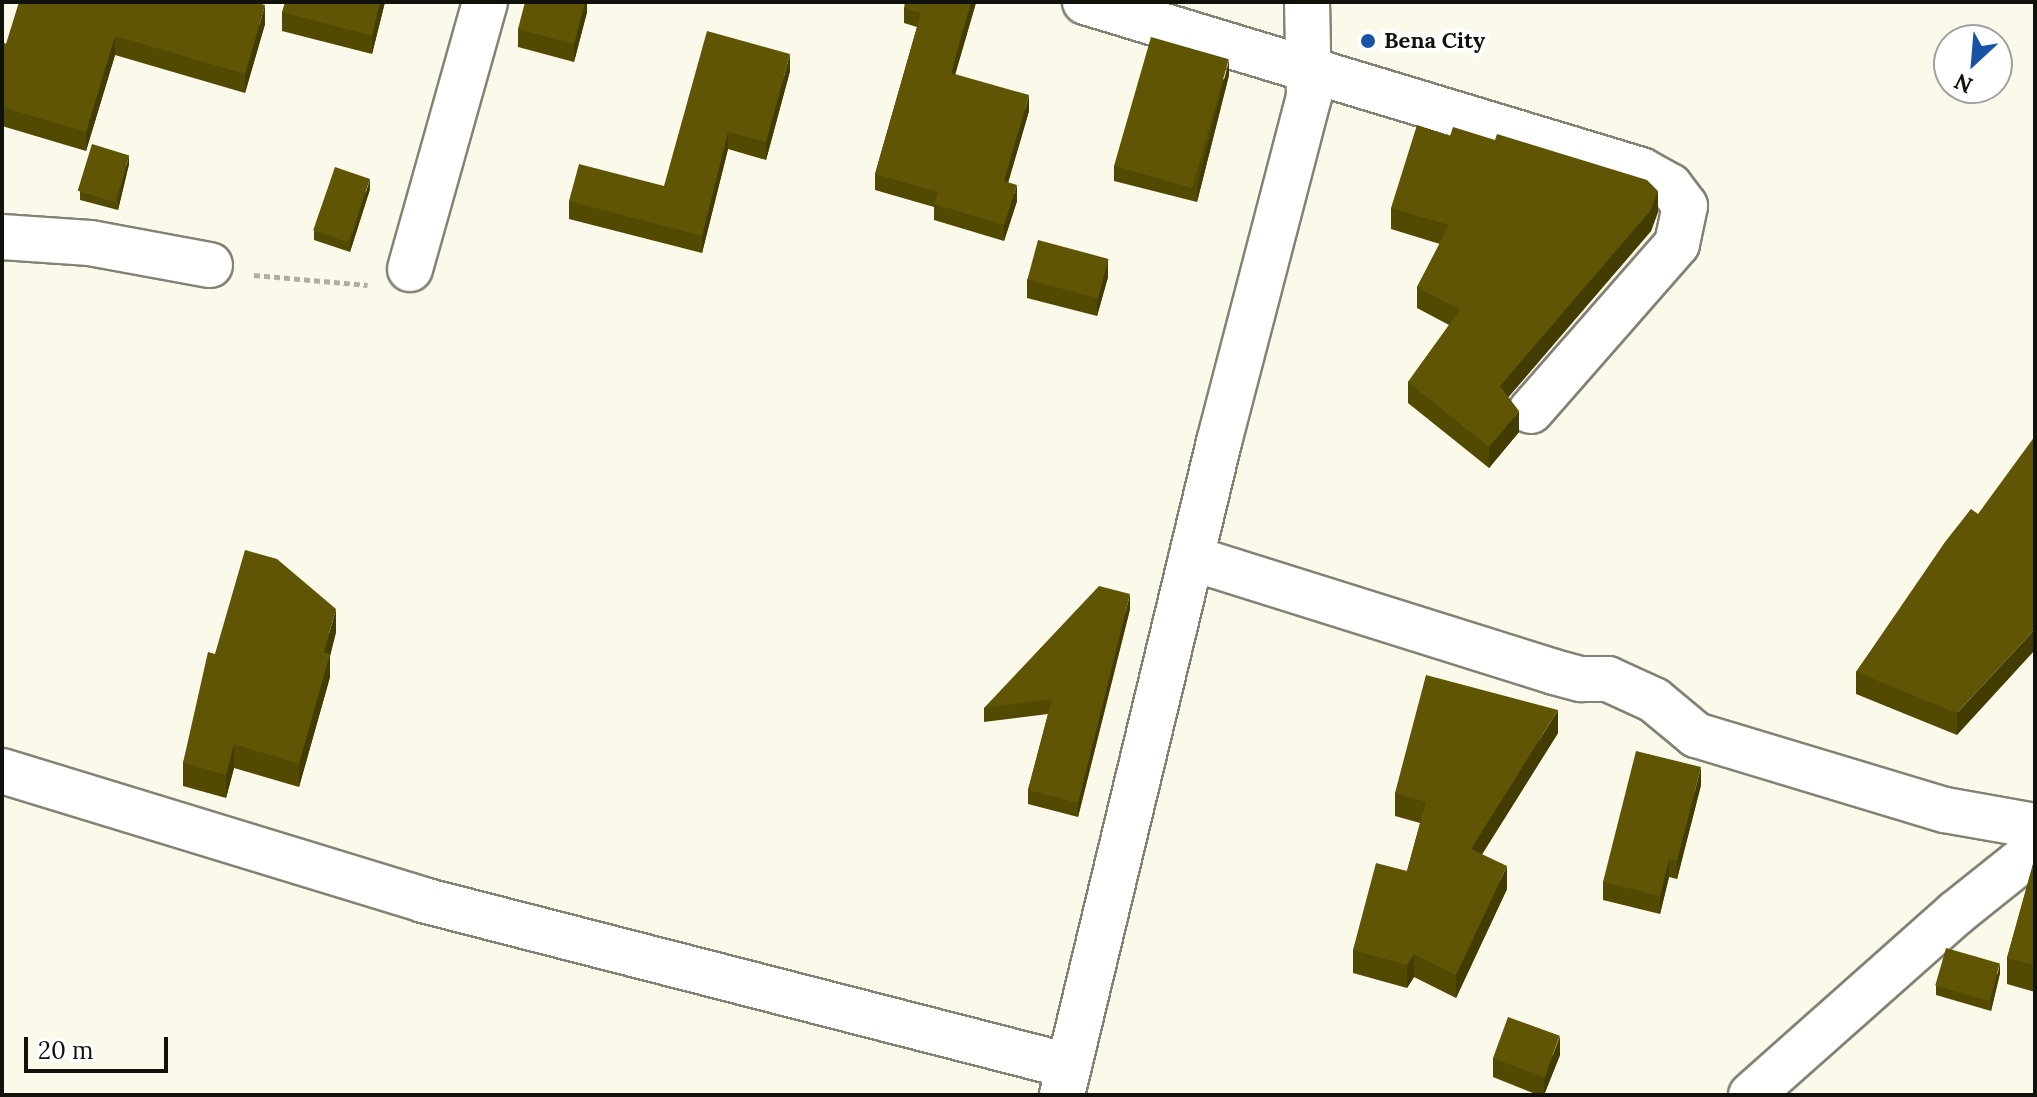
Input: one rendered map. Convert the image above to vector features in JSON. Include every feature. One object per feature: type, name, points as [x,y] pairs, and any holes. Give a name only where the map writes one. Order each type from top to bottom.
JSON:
[{"type":"street","points":[[410,269],[485,2]]},
{"type":"street","points":[[1085,2],[1198,32],[1312,73],[1641,170],[1677,194],[1685,217],[1677,244],[1531,411]]},
{"type":"street","points":[[2,771],[423,900],[1066,1081],[1191,558],[1312,73],[1307,2]]},
{"type":"street","points":[[2,237],[90,243],[210,265]]},
{"type":"street","points":[[1191,558],[1567,676],[1608,679],[1654,700],[1696,735],[1945,810],[2035,826]]},
{"type":"street","points":[[1751,1095],[1956,913],[2035,850]]},
{"type":"path","points":[[210,265],[271,279],[340,285],[381,285],[410,269]]},
{"type":"building","points":[[19,2],[255,2],[265,5],[245,74],[115,36],[86,132],[2,107],[2,42],[6,44]]},
{"type":"building","points":[[285,2],[380,2],[372,36],[282,12]]},
{"type":"building","points":[[525,2],[585,2],[574,44],[518,29]]},
{"type":"building","points":[[905,2],[971,2],[951,73],[1029,95],[1004,181],[1017,185],[1004,225],[934,204],[938,192],[875,174],[921,13],[904,8]]},
{"type":"building","points":[[707,31],[790,54],[766,142],[728,132],[702,236],[569,201],[579,164],[664,186]]},
{"type":"building","points":[[1151,37],[1229,59],[1192,188],[1114,166]]},
{"type":"building","points":[[1417,125],[1450,136],[1453,127],[1495,140],[1497,134],[1647,180],[1658,191],[1651,210],[1500,386],[1519,411],[1489,447],[1408,382],[1460,310],[1417,287],[1449,225],[1391,208]]},
{"type":"building","points":[[92,144],[129,155],[115,202],[78,191]]},
{"type":"building","points":[[335,167],[370,179],[348,242],[313,230]]},
{"type":"building","points":[[1038,240],[1109,259],[1098,298],[1027,280]]},
{"type":"building","points":[[2035,436],[2035,629],[1957,713],[1856,672],[1945,542],[1971,509],[1978,514]]},
{"type":"building","points":[[245,550],[277,559],[336,609],[324,652],[330,654],[299,764],[234,744],[226,775],[183,763],[208,652],[215,654]]},
{"type":"building","points":[[1099,586],[1130,594],[1078,803],[1028,790],[1052,699],[984,708]]},
{"type":"building","points":[[1426,675],[1558,710],[1471,849],[1507,866],[1456,975],[1414,954],[1407,965],[1353,950],[1376,863],[1407,871],[1426,802],[1395,793]]},
{"type":"building","points":[[1636,751],[1701,767],[1677,861],[1669,859],[1660,896],[1603,882]]},
{"type":"building","points":[[2035,857],[2035,965],[2007,958]]},
{"type":"building","points":[[1946,948],[2000,963],[1989,1001],[1935,985]]},
{"type":"building","points":[[1508,1017],[1560,1036],[1545,1077],[1493,1058]]},
{"type":"place","name":"Bena City","points":[[1368,41]]}]
